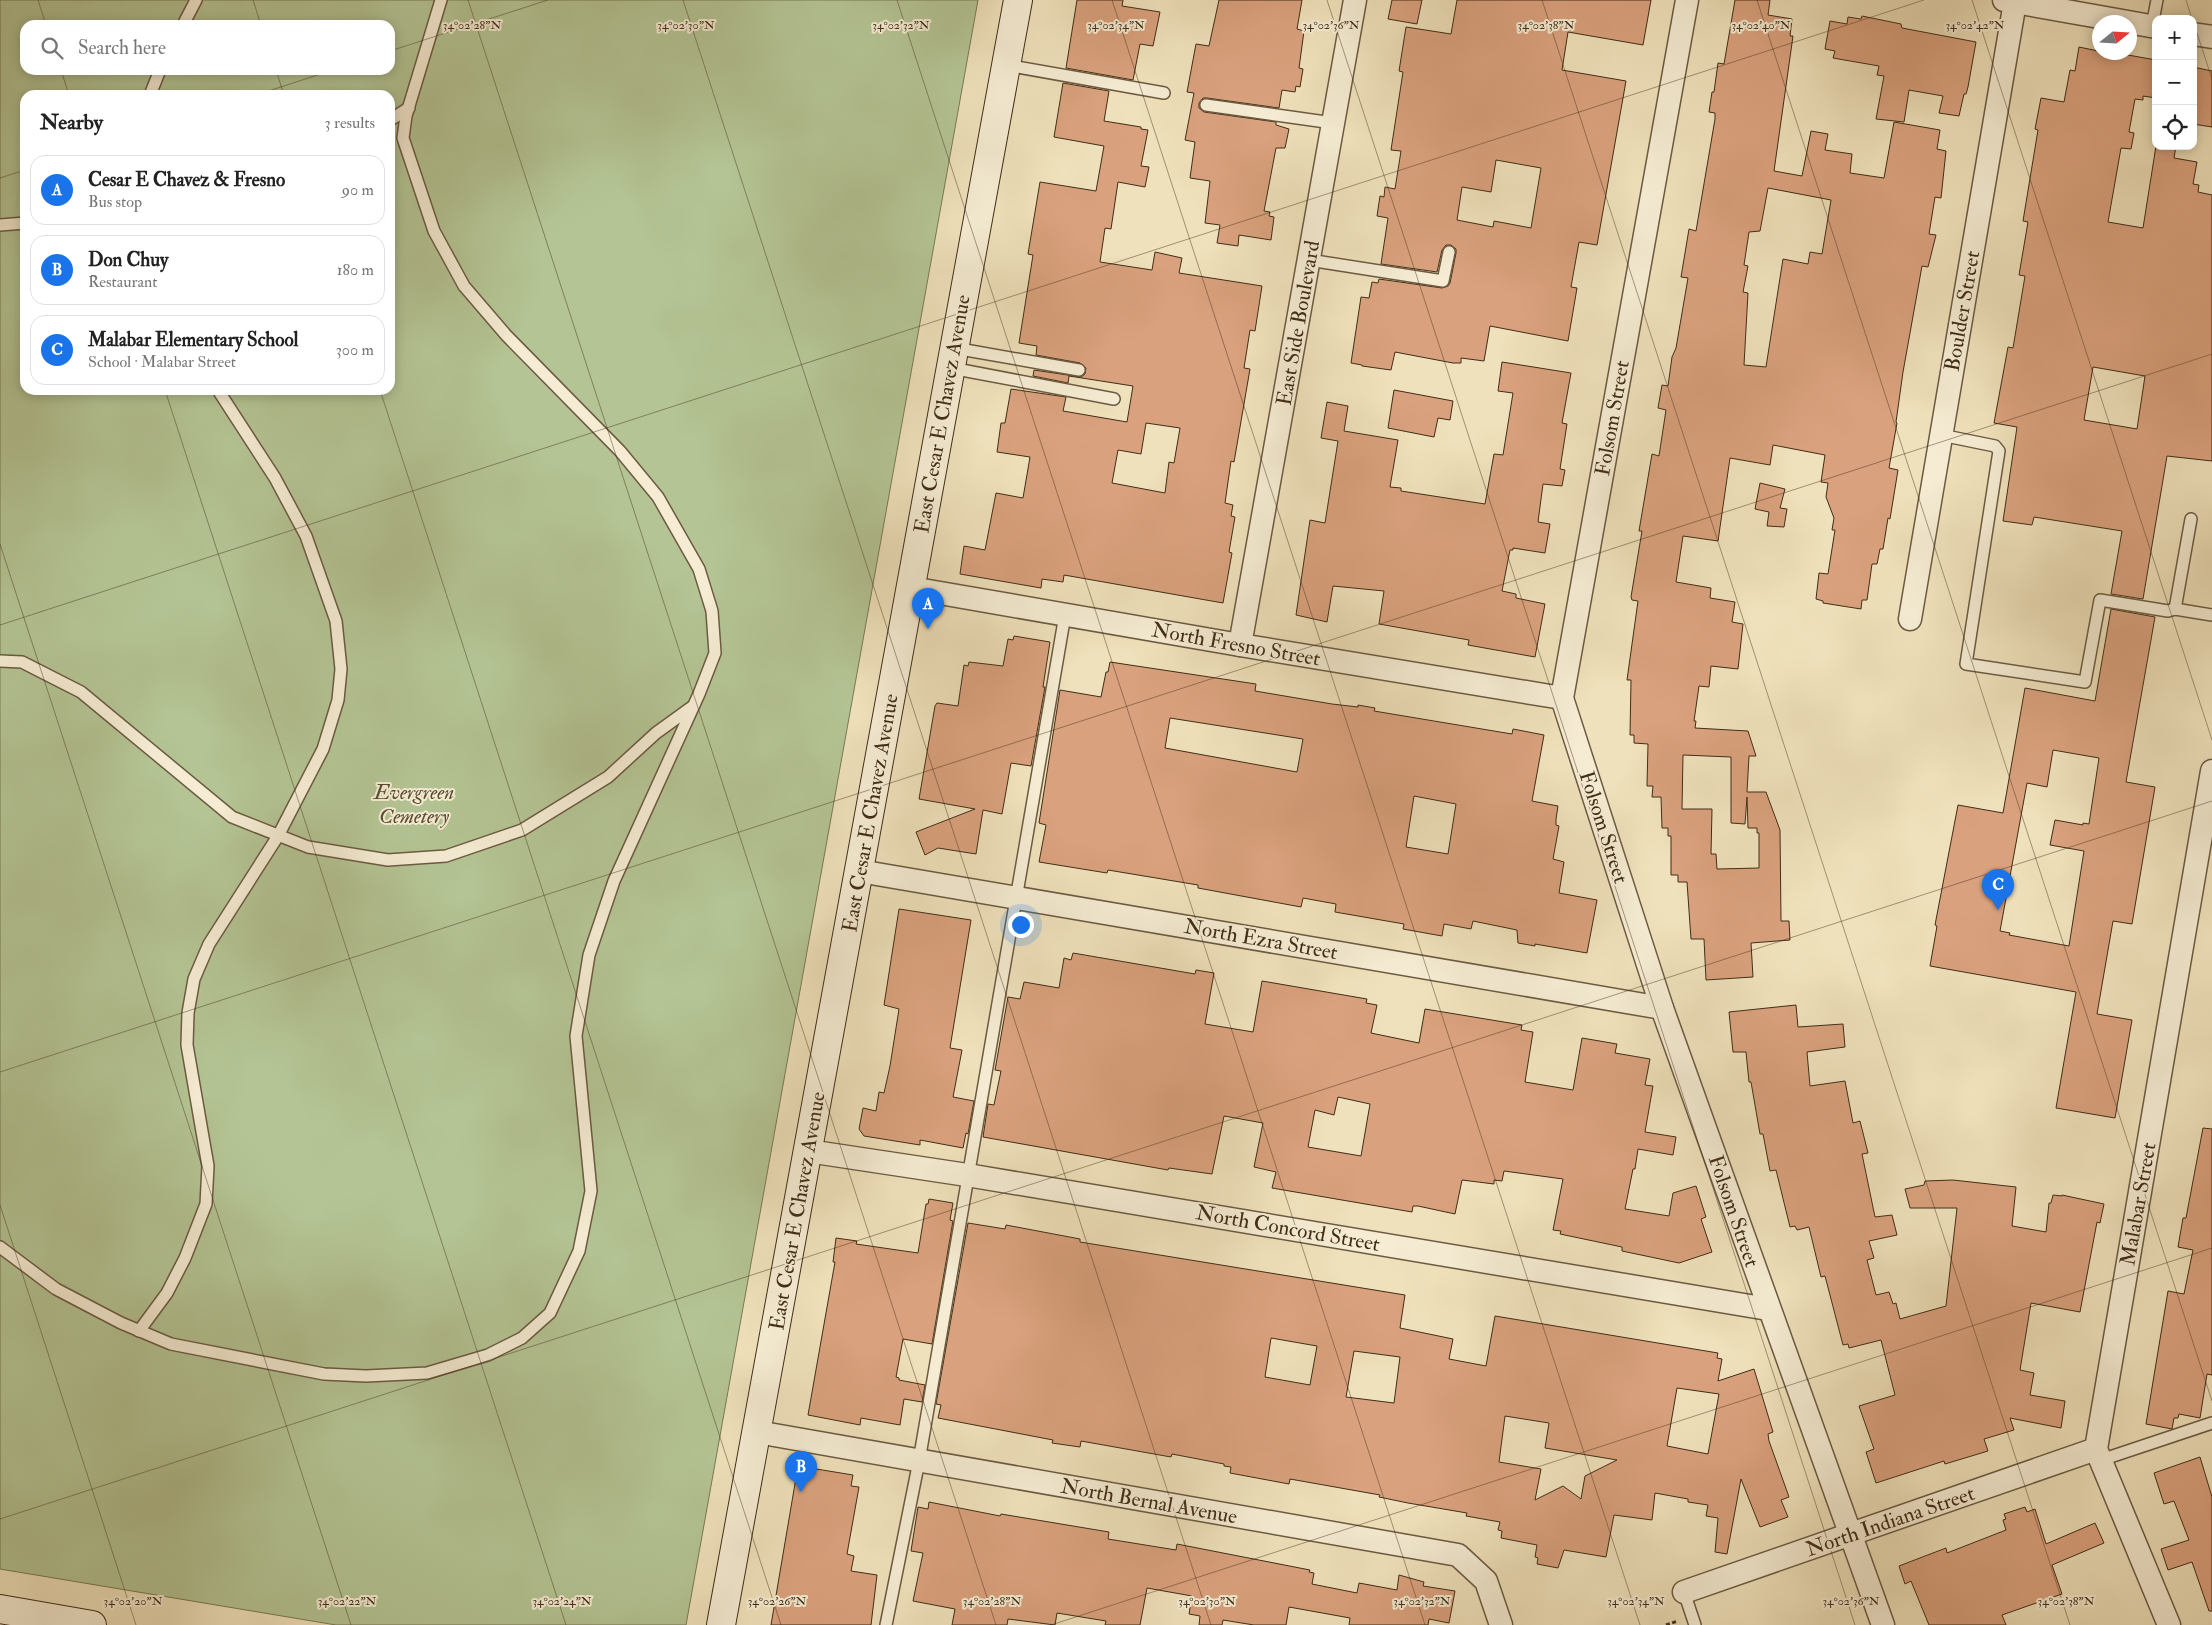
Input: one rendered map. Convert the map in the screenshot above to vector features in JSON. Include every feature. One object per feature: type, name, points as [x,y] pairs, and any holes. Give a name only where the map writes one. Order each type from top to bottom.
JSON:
[{"type":"main road","name":"East Cesar E Chavez Avenue","points":[[722,1625],[1018,0]]},
{"type":"main road","points":[[0,1609],[92,1625]]},
{"type":"street","name":"East Side Boulevard","points":[[1240,645],[1355,0]]},
{"type":"street","name":"Folsom Street","points":[[1687,0],[1562,698],[1662,1008],[1768,1309],[1883,1625]]},
{"type":"street","points":[[2009,1],[2152,27]]},
{"type":"street","name":"Boulder Street","points":[[1910,619],[1941,435],[2009,1]]},
{"type":"street","points":[[2197,35],[2212,37]]},
{"type":"street","name":"North Fresno Street","points":[[911,588],[1562,698]]},
{"type":"street","name":"Malabar Street","points":[[2098,1455],[2204,862],[2212,771]]},
{"type":"street","name":"North Ezra Street","points":[[859,871],[1662,1008]]},
{"type":"street","name":"North Concord Street","points":[[808,1151],[967,1175],[1768,1309]]},
{"type":"street","name":"North Bernal Avenue","points":[[757,1432],[919,1462],[1458,1555],[1486,1581],[1501,1625]]},
{"type":"street","points":[[2098,1455],[2169,1625]]},
{"type":"street","name":"North Indiana Street","points":[[1684,1592],[1849,1535],[2098,1455]]},
{"type":"lane","points":[[186,20],[196,0]]},
{"type":"lane","points":[[0,1248],[56,1289],[121,1324],[171,1344],[324,1374],[375,1375],[427,1373],[488,1355],[522,1338],[550,1313],[579,1252],[591,1191],[576,1036],[589,955],[614,881],[694,706],[715,653],[712,611],[699,569],[658,497],[620,451],[506,335],[464,286],[434,231],[404,138],[409,108],[441,0]]},
{"type":"lane","points":[[2155,15],[2157,0]]},
{"type":"lane","points":[[1006,66],[1164,93]]},
{"type":"lane","points":[[152,90],[158,75]]},
{"type":"lane","points":[[1206,105],[1333,123]]},
{"type":"lane","points":[[395,117],[409,108]]},
{"type":"lane","points":[[0,225],[20,223]]},
{"type":"lane","points":[[1309,260],[1443,281],[1449,252]]},
{"type":"lane","points":[[952,358],[1078,370]]},
{"type":"lane","points":[[952,358],[1114,399]]},
{"type":"lane","points":[[139,1331],[168,1293],[185,1258],[206,1204],[208,1166],[186,1045],[188,1013],[194,979],[208,944],[278,836],[323,749],[338,700],[341,669],[336,621],[306,536],[275,478],[221,395]]},
{"type":"lane","points":[[1941,435],[1994,446],[1999,451],[1966,664],[2084,682],[2100,600],[2168,611],[2174,609],[2212,615]]},
{"type":"lane","points":[[2174,609],[2191,519]]},
{"type":"lane","points":[[886,1625],[919,1462],[1065,615]]},
{"type":"lane","points":[[0,661],[22,662],[81,692],[232,817],[308,847],[388,860],[446,856],[522,830],[608,776],[656,733],[694,706]]},
{"type":"lane","points":[[2098,1455],[2212,1423]]},
{"type":"lane","points":[[1684,1592],[1695,1625]]},
{"type":"green space","name":"Evergreen Cemetery","points":[[0,0],[978,0],[686,1625],[336,1625],[0,1569]]},
{"type":"building","points":[[1077,0],[1123,0],[1122,6],[1160,12],[1153,46],[1140,44],[1133,80],[1066,68]]},
{"type":"building","points":[[1219,0],[1302,0],[1297,29],[1304,31],[1299,68],[1303,69],[1300,87],[1296,86],[1295,92],[1282,90],[1279,108],[1207,98],[1203,98],[1199,103],[1199,108],[1204,112],[1276,122],[1276,125],[1289,129],[1285,148],[1276,148],[1264,211],[1270,212],[1269,216],[1274,217],[1271,240],[1239,235],[1238,246],[1217,243],[1220,225],[1205,223],[1210,181],[1190,178],[1195,142],[1185,140],[1194,93],[1187,92],[1196,44],[1209,46]]},
{"type":"building","points":[[1392,0],[1422,0],[1417,24],[1388,19]]},
{"type":"building","points":[[1457,0],[1651,0],[1643,45],[1568,32],[1562,70],[1626,81],[1597,245],[1579,242],[1571,287],[1577,288],[1568,341],[1490,326],[1484,361],[1461,358],[1461,363],[1453,363],[1395,352],[1391,370],[1351,363],[1361,297],[1369,298],[1372,282],[1378,283],[1379,279],[1442,288],[1450,283],[1456,253],[1456,249],[1451,245],[1446,245],[1442,250],[1437,272],[1381,264],[1388,218],[1377,216],[1380,196],[1384,197],[1385,187],[1395,189],[1401,151],[1391,150],[1403,72],[1399,71],[1406,27],[1451,34]],"holes":[[[1496,160],[1541,168],[1531,228],[1494,221],[1493,227],[1457,220],[1462,187],[1491,192]]]},
{"type":"building","points":[[1735,0],[1770,0],[1768,15],[1792,19],[1790,36],[1793,36],[1774,171],[1802,176],[1811,131],[1828,134],[1825,150],[1852,154],[1850,173],[1884,178],[1894,122],[1940,130],[1937,149],[1946,151],[1941,198],[1935,197],[1929,234],[1936,235],[1928,267],[1922,266],[1903,372],[1889,468],[1898,470],[1890,519],[1888,518],[1883,549],[1880,549],[1877,564],[1872,564],[1867,600],[1862,600],[1861,609],[1823,603],[1823,601],[1816,599],[1819,573],[1828,574],[1835,530],[1832,530],[1834,518],[1826,497],[1828,483],[1821,482],[1825,455],[1773,445],[1770,465],[1730,458],[1718,541],[1683,536],[1676,582],[1711,588],[1710,598],[1735,602],[1732,622],[1743,624],[1738,669],[1711,666],[1709,687],[1699,686],[1694,721],[1696,721],[1695,728],[1748,731],[1756,756],[1749,756],[1747,792],[1766,792],[1780,830],[1781,921],[1789,921],[1790,940],[1751,943],[1753,977],[1706,980],[1704,939],[1691,939],[1687,882],[1678,882],[1678,875],[1671,875],[1671,836],[1668,836],[1668,828],[1662,828],[1661,797],[1652,797],[1653,786],[1647,786],[1648,744],[1634,743],[1634,735],[1630,735],[1631,680],[1627,680],[1638,601],[1632,600],[1631,597],[1642,531],[1639,531],[1652,454],[1659,456],[1666,410],[1658,408],[1662,385],[1668,386],[1688,278],[1681,277],[1689,229],[1696,231],[1715,119],[1715,113],[1709,112],[1712,92],[1714,92],[1718,63],[1724,64]],"holes":[[[1768,188],[1831,200],[1822,254],[1810,252],[1808,264],[1783,259],[1766,367],[1744,365],[1748,293],[1743,292],[1748,266],[1744,265],[1749,232],[1760,231]],[[1683,755],[1731,757],[1731,823],[1745,824],[1747,797],[1748,828],[1757,828],[1757,833],[1759,833],[1759,868],[1717,869],[1716,854],[1711,854],[1712,809],[1682,809]]]},
{"type":"building","points":[[1862,16],[1901,24],[1902,28],[1976,42],[1968,87],[1966,94],[1964,94],[1959,116],[1939,113],[1943,96],[1909,90],[1904,122],[1876,119],[1884,76],[1877,75],[1879,66],[1833,58],[1835,51],[1825,49],[1830,21],[1847,24],[1848,17],[1861,19]]},
{"type":"building","points":[[2079,47],[2092,50],[2092,60],[2137,60],[2137,57],[2152,59],[2152,97],[2143,96],[2143,100],[2135,99],[2129,132],[2134,133],[2131,149],[2121,148],[2108,222],[2143,228],[2155,150],[2175,150],[2174,158],[2197,162],[2193,184],[2199,185],[2198,192],[2212,195],[2212,461],[2167,456],[2143,599],[2111,594],[2122,531],[2034,517],[2032,525],[2003,521],[2017,427],[1994,423],[2008,347],[2013,348],[2025,276],[2019,275],[2028,222],[2023,221],[2038,130],[2035,129],[2041,98],[2064,102],[2070,70],[2075,71]],"holes":[[[2093,367],[2145,376],[2137,429],[2084,420]]]},
{"type":"building","points":[[2197,68],[2212,71],[2212,127],[2197,125]]},
{"type":"building","points":[[1063,83],[1109,91],[1104,121],[1141,127],[1141,129],[1148,130],[1141,166],[1149,167],[1145,187],[1118,182],[1111,229],[1105,228],[1100,262],[1152,270],[1155,252],[1182,258],[1179,273],[1262,286],[1255,331],[1250,330],[1244,368],[1250,369],[1234,462],[1231,461],[1225,503],[1233,505],[1231,516],[1235,517],[1229,552],[1232,553],[1223,603],[1064,575],[1063,582],[1042,579],[1041,588],[960,574],[964,546],[985,550],[996,493],[1023,498],[1030,457],[997,452],[1001,423],[1005,423],[1011,389],[1066,397],[1063,411],[1127,422],[1133,386],[1069,376],[1068,383],[1033,376],[1034,370],[1081,377],[1085,374],[1086,368],[1080,363],[1036,355],[1037,346],[1019,343],[1033,255],[1028,254],[1040,182],[1096,191],[1104,146],[1054,137]],"holes":[[[1146,423],[1180,428],[1174,463],[1169,462],[1165,493],[1112,483],[1118,450],[1141,454]]]},
{"type":"building","points":[[1502,362],[1571,373],[1562,423],[1567,424],[1560,469],[1565,470],[1562,486],[1543,484],[1538,522],[1550,524],[1545,553],[1513,548],[1513,550],[1510,550],[1502,591],[1516,594],[1516,598],[1545,604],[1535,657],[1468,645],[1469,640],[1379,624],[1384,591],[1333,586],[1327,622],[1296,615],[1310,520],[1325,523],[1338,441],[1321,438],[1327,402],[1348,406],[1344,431],[1398,440],[1390,487],[1401,488],[1401,491],[1485,504],[1494,454],[1503,455],[1513,393],[1498,391]]},
{"type":"building","points":[[1394,390],[1453,401],[1450,420],[1438,418],[1434,437],[1388,428]]},
{"type":"building","points":[[1760,483],[1785,489],[1780,508],[1787,509],[1784,527],[1767,526],[1769,512],[1755,509]]},
{"type":"building","points":[[2111,609],[2155,617],[2126,782],[2155,787],[2132,924],[2113,921],[2097,1014],[2132,1020],[2115,1118],[2056,1108],[2076,992],[1930,966],[1937,926],[1935,925],[1958,805],[2003,813],[2025,688],[2095,701]],"holes":[[[2053,750],[2099,758],[2089,824],[2083,823],[2083,825],[2055,820],[2050,845],[2084,851],[2069,946],[2009,935],[2010,933],[2000,931],[2027,783],[2047,787]]]},
{"type":"building","points":[[1014,636],[1050,642],[1043,687],[1045,687],[1031,766],[1011,763],[1002,814],[983,810],[976,854],[938,848],[925,855],[916,832],[975,809],[919,799],[935,706],[937,703],[958,706],[964,665],[968,666],[969,662],[1003,666],[1008,639],[1013,640]]},
{"type":"building","points":[[1110,662],[1256,684],[1255,691],[1332,704],[1358,707],[1358,705],[1375,708],[1374,711],[1512,734],[1513,729],[1544,735],[1532,801],[1558,806],[1556,825],[1559,826],[1553,859],[1564,862],[1559,893],[1597,900],[1587,953],[1518,943],[1517,930],[1473,921],[1471,929],[1444,924],[1442,936],[1403,929],[1404,924],[1335,912],[1336,904],[1303,898],[1301,907],[1198,888],[1198,885],[1108,870],[1107,873],[1039,862],[1046,825],[1039,823],[1060,690],[1101,697],[1106,672],[1108,672]],"holes":[[[1170,718],[1303,739],[1297,772],[1165,748]],[[1414,796],[1456,804],[1448,854],[1406,847]]]},
{"type":"building","points":[[899,909],[971,920],[950,1048],[962,1050],[953,1097],[974,1101],[968,1134],[966,1133],[963,1148],[920,1140],[920,1145],[864,1136],[859,1129],[863,1108],[876,1111],[879,1092],[884,1093],[890,1066],[899,1009],[884,1005]]},
{"type":"building","points":[[1073,953],[1195,974],[1196,970],[1214,973],[1205,1024],[1253,1032],[1262,981],[1367,999],[1366,1003],[1377,1005],[1371,1033],[1419,1043],[1425,1009],[1522,1025],[1521,1030],[1533,1032],[1525,1082],[1573,1090],[1582,1038],[1617,1044],[1615,1053],[1650,1059],[1645,1085],[1653,1086],[1645,1132],[1676,1137],[1673,1155],[1638,1149],[1625,1209],[1669,1216],[1673,1193],[1696,1186],[1706,1217],[1701,1219],[1712,1252],[1679,1263],[1622,1251],[1622,1247],[1560,1234],[1561,1231],[1553,1230],[1563,1179],[1504,1171],[1502,1181],[1494,1180],[1494,1184],[1462,1180],[1455,1214],[1418,1206],[1413,1206],[1412,1212],[1272,1188],[1276,1172],[1254,1167],[1263,1123],[1224,1116],[1212,1174],[1169,1168],[1168,1170],[983,1137],[988,1104],[994,1105],[1001,1071],[995,1070],[1008,997],[1020,999],[1024,982],[1059,988],[1064,958],[1071,960]],"holes":[[[1338,1097],[1370,1104],[1361,1156],[1308,1147],[1315,1110],[1334,1115]]]},
{"type":"building","points":[[1796,1005],[1798,1027],[1843,1024],[1845,1047],[1807,1052],[1810,1086],[1845,1081],[1853,1123],[1860,1121],[1868,1153],[1862,1154],[1875,1217],[1892,1215],[1897,1235],[1869,1241],[1874,1258],[1867,1260],[1876,1295],[1889,1292],[1893,1304],[1896,1303],[1900,1319],[1946,1306],[1957,1208],[1910,1208],[1905,1189],[1924,1185],[1925,1181],[1953,1180],[2016,1187],[2012,1226],[2046,1232],[2049,1203],[2051,1203],[2053,1195],[2062,1195],[2104,1204],[2100,1223],[2097,1222],[2080,1312],[2031,1303],[2020,1370],[2034,1373],[2030,1395],[2065,1401],[2061,1428],[2010,1418],[2014,1430],[1984,1439],[1988,1451],[1945,1464],[1944,1461],[1876,1483],[1866,1452],[1874,1449],[1859,1406],[1895,1395],[1881,1340],[1849,1348],[1848,1344],[1843,1345],[1825,1276],[1821,1277],[1809,1227],[1797,1230],[1795,1226],[1790,1227],[1776,1170],[1770,1171],[1763,1134],[1760,1134],[1751,1082],[1749,1082],[1746,1052],[1733,1052],[1729,1012]]},
{"type":"building","points":[[2203,1128],[2212,1129],[2212,1375],[2207,1374],[2200,1418],[2179,1414],[2178,1418],[2174,1418],[2172,1429],[2146,1424],[2168,1291],[2184,1294],[2193,1250],[2178,1247],[2183,1218],[2186,1218]]},
{"type":"building","points":[[929,1199],[953,1203],[950,1220],[953,1221],[932,1344],[903,1339],[896,1377],[899,1380],[925,1385],[922,1402],[904,1399],[900,1425],[861,1418],[860,1425],[808,1415],[835,1262],[833,1262],[836,1238],[857,1241],[856,1244],[918,1253],[926,1204],[928,1204]]},
{"type":"building","points":[[968,1223],[1005,1229],[1006,1225],[1080,1239],[1080,1242],[1405,1295],[1400,1328],[1453,1339],[1449,1359],[1486,1366],[1495,1316],[1718,1353],[1717,1358],[1722,1359],[1718,1381],[1754,1369],[1773,1432],[1768,1434],[1769,1441],[1789,1497],[1781,1500],[1788,1517],[1760,1527],[1741,1479],[1727,1554],[1715,1552],[1718,1518],[1706,1516],[1708,1505],[1655,1493],[1652,1520],[1614,1515],[1606,1557],[1564,1550],[1558,1568],[1537,1564],[1538,1558],[1535,1557],[1537,1545],[1501,1538],[1502,1531],[1498,1530],[1500,1522],[1466,1516],[1467,1513],[1290,1479],[1289,1484],[1230,1473],[1231,1467],[1224,1466],[1224,1464],[1172,1454],[1171,1457],[1081,1441],[1080,1447],[1052,1443],[1053,1440],[938,1418],[941,1405],[936,1404]],"holes":[[[1271,1338],[1317,1346],[1310,1385],[1265,1377]],[[1354,1351],[1400,1357],[1394,1403],[1346,1397]],[[1677,1388],[1719,1394],[1708,1454],[1667,1446]],[[1505,1416],[1549,1423],[1545,1448],[1617,1460],[1585,1476],[1581,1499],[1563,1486],[1535,1500],[1541,1469],[1499,1462]]]},
{"type":"building","points":[[2200,1457],[2212,1497],[2212,1611],[2209,1611],[2192,1562],[2168,1570],[2161,1549],[2189,1540],[2174,1501],[2164,1504],[2154,1473]]},
{"type":"building","points":[[798,1466],[853,1475],[851,1486],[859,1487],[847,1554],[854,1556],[851,1571],[877,1575],[871,1625],[771,1625]]},
{"type":"building","points":[[929,1502],[1000,1516],[1001,1514],[1109,1532],[1108,1539],[1176,1550],[1177,1544],[1310,1570],[1309,1572],[1314,1573],[1312,1584],[1357,1593],[1359,1583],[1397,1590],[1399,1575],[1424,1582],[1423,1586],[1455,1591],[1449,1623],[1429,1619],[1428,1625],[1349,1625],[1350,1618],[1289,1607],[1286,1625],[1254,1625],[1223,1620],[1222,1625],[1199,1625],[1200,1616],[1189,1614],[1192,1596],[1147,1588],[1140,1625],[1105,1625],[1106,1621],[1057,1613],[1055,1625],[1008,1619],[1007,1625],[952,1625],[955,1609],[913,1601],[923,1553],[911,1551],[918,1507],[928,1509]]},
{"type":"building","points":[[2025,1507],[2027,1512],[2035,1509],[2046,1544],[2095,1523],[2104,1543],[2052,1565],[2062,1594],[2002,1615],[2006,1625],[1929,1625],[1911,1581],[1905,1584],[1899,1566],[1946,1548],[1947,1553],[2006,1530],[2003,1520],[2006,1519],[2004,1514]]},
{"type":"place","name":"Cesar E Chavez & Fresno","points":[[928,629]]},
{"type":"place","name":"Malabar Elementary School","points":[[1998,910]]},
{"type":"place","name":"Don Chuy","points":[[801,1492]]}]
